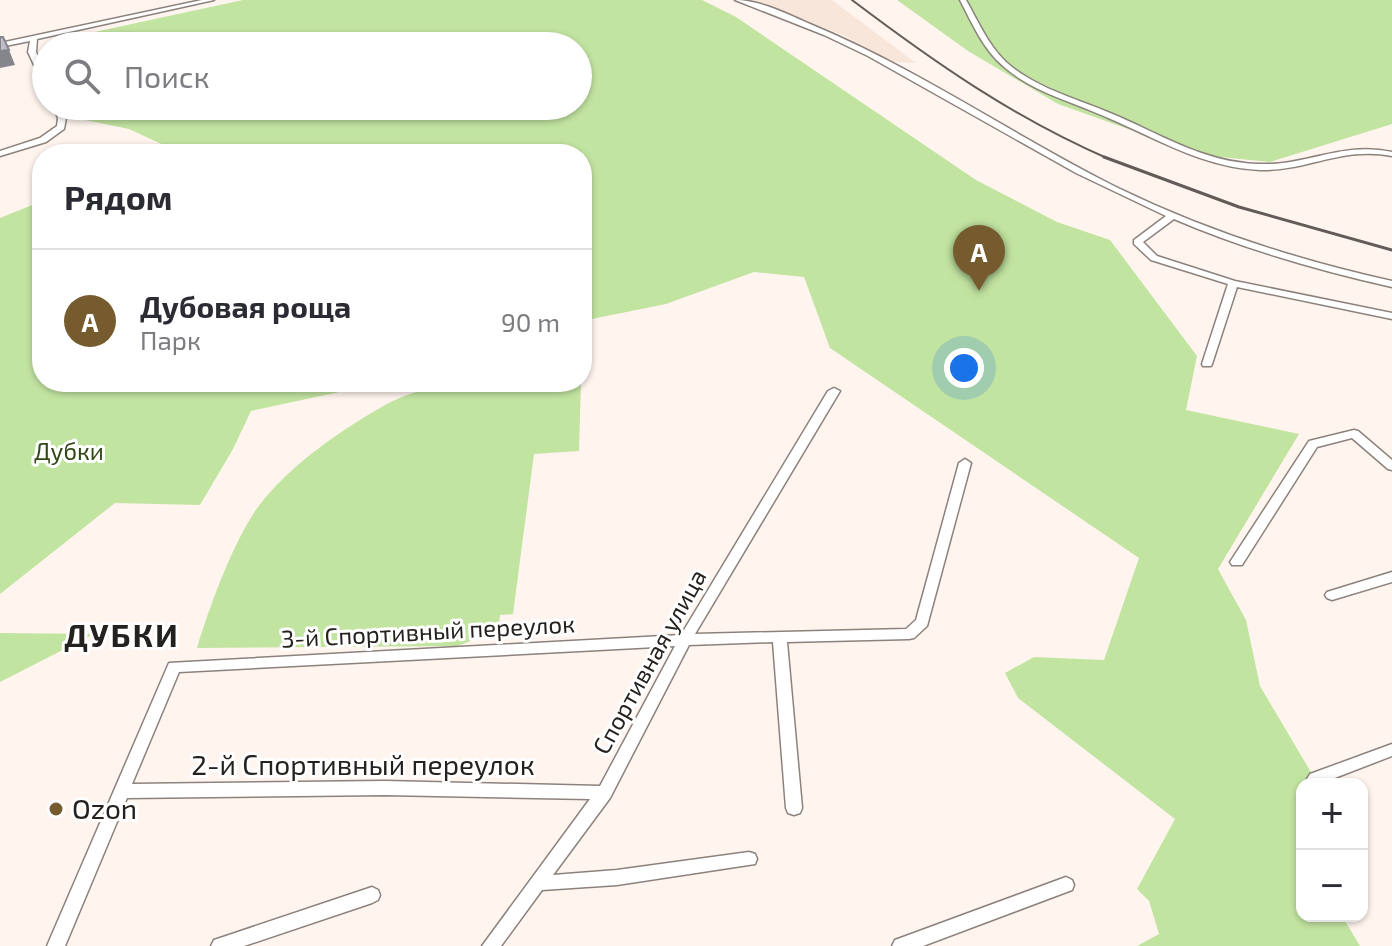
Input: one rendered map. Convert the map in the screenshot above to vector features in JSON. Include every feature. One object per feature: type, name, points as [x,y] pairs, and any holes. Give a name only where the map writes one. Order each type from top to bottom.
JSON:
[{"type":"street","points":[[62,32],[211,0]]},
{"type":"street","points":[[738,0],[784,14],[840,38],[1081,173],[1172,216],[1303,260],[1392,284]]},
{"type":"street","points":[[963,0],[1003,62],[1032,83],[1122,120],[1178,150],[1259,167],[1286,165],[1352,150],[1377,149],[1392,154]]},
{"type":"street","points":[[0,45],[32,38]]},
{"type":"street","points":[[0,154],[43,140],[61,127],[62,120]]},
{"type":"street","points":[[1172,216],[1137,242],[1154,258],[1233,283],[1392,316]]},
{"type":"street","points":[[1207,364],[1233,283]]},
{"type":"street","name":"Спортивная улица","points":[[491,946],[604,793],[685,640],[834,391]]},
{"type":"street","points":[[1237,562],[1313,444],[1354,434],[1392,466]]},
{"type":"street","name":"3-й Спортивный переулок","points":[[123,791],[174,667],[685,640],[909,634],[922,622],[965,463]]},
{"type":"street","points":[[1332,595],[1392,577]]},
{"type":"street","points":[[780,637],[794,808]]},
{"type":"street","points":[[1318,778],[1392,750]]},
{"type":"street","name":"2-й Спортивный переулок","points":[[123,791],[385,788],[604,793]]},
{"type":"street","points":[[56,946],[123,791]]},
{"type":"street","points":[[537,883],[583,882],[749,859]]},
{"type":"street","points":[[901,946],[1066,885]]},
{"type":"street","points":[[220,946],[372,895]]},
{"type":"shaded area","points":[[752,0],[832,0],[916,63],[891,62],[845,36]]},
{"type":"green space","points":[[243,0],[702,0],[736,17],[976,180],[1057,222],[1110,240],[1197,356],[1186,410],[1299,434],[1218,569],[1246,620],[1260,686],[1314,778],[1296,778],[1296,922],[1346,922],[1360,946],[1137,946],[1159,934],[1149,901],[1137,889],[1175,819],[1018,698],[1005,673],[1034,657],[1104,660],[1139,558],[830,348],[804,277],[754,272],[666,304],[592,319],[592,144],[161,144],[129,129],[85,120],[592,120],[592,32],[95,32]]},
{"type":"green space","points":[[897,0],[1392,0],[1392,124],[1270,162],[1201,155],[1058,104],[968,51]]},
{"type":"green space","name":"Дубки","points":[[32,205],[32,392],[339,392],[251,411],[200,505],[115,503],[0,594],[0,218]]},
{"type":"green space","points":[[418,392],[581,392],[579,451],[534,454],[513,614],[500,615],[499,624],[485,635],[458,646],[197,648],[232,553],[261,503],[318,448],[400,398]]},
{"type":"green space","name":"Дубки","points":[[0,633],[94,634],[0,682]]},
{"type":"building","points":[[0,37],[3,37],[9,50],[0,51]]},
{"type":"railway","points":[[852,0],[913,45],[1008,107],[1107,158]]},
{"type":"railway","points":[[1107,158],[1239,207],[1392,250]]},
{"type":"place","name":"Дубовая роща","points":[[979,291]]},
{"type":"place","name":"Ozon","points":[[56,809]]},
{"type":"district","name":"ДУБКИ","points":[[122,636]]}]
